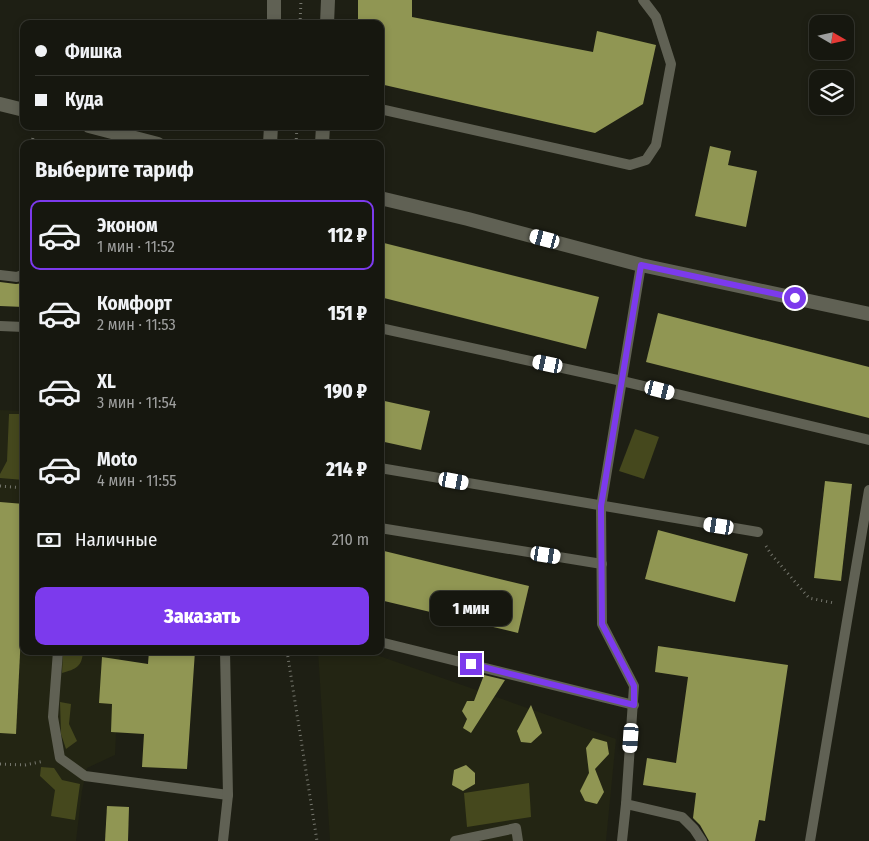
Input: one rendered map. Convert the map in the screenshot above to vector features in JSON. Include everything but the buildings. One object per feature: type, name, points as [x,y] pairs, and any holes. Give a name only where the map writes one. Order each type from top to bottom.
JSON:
[{"type":"main road","points":[[274,0],[274,20]]},
{"type":"main road","points":[[327,20],[328,0]]},
{"type":"main road","points":[[0,104],[20,109]]},
{"type":"main road","points":[[104,130],[143,140]]},
{"type":"main road","points":[[384,199],[641,265],[869,314]]},
{"type":"lane","points":[[384,110],[630,165],[646,160],[656,146],[671,64],[656,17],[643,0]]},
{"type":"lane","points":[[622,841],[634,686],[602,624],[601,506],[641,265]]},
{"type":"lane","points":[[0,275],[20,276]]},
{"type":"lane","points":[[0,326],[20,327]]},
{"type":"lane","points":[[384,329],[622,381],[869,440]]},
{"type":"lane","points":[[384,469],[758,532]]},
{"type":"lane","points":[[810,841],[869,490]]},
{"type":"lane","points":[[384,529],[602,564]]},
{"type":"lane","points":[[384,643],[634,705]]},
{"type":"lane","points":[[58,655],[53,717],[60,758],[85,776],[228,795]]},
{"type":"lane","points":[[223,841],[228,795],[225,655]]},
{"type":"lane","points":[[626,804],[682,816],[702,841]]},
{"type":"lane","points":[[455,841],[516,828],[518,841]]},
{"type":"path","points":[[300,20],[301,0]]},
{"type":"path","points":[[0,486],[20,488]]},
{"type":"path","points":[[758,532],[771,554],[809,598],[849,606]]},
{"type":"path","points":[[288,655],[317,841]]},
{"type":"path","points":[[0,764],[25,765],[60,758]]},
{"type":"shaded area","points":[[0,410],[20,411],[20,655],[120,655],[115,755],[87,768],[82,791],[76,841],[0,841]]},
{"type":"shaded area","points":[[318,655],[376,655],[616,739],[606,841],[330,841]]},
{"type":"green space","points":[[9,414],[20,414],[20,480],[0,478],[0,474],[7,461]]},
{"type":"green space","points":[[635,429],[659,437],[644,479],[619,471]]},
{"type":"green space","points":[[63,655],[82,655],[80,664],[62,673]]},
{"type":"green space","points":[[60,702],[71,704],[69,724],[77,741],[66,749],[61,734]]},
{"type":"green space","points":[[41,767],[54,768],[62,780],[80,784],[75,820],[51,816],[55,790],[40,776]]},
{"type":"green space","points":[[529,783],[531,817],[467,827],[464,793]]},
{"type":"route","points":[[471,664],[634,705],[634,686],[602,624],[601,506],[641,265],[795,298]]}]
